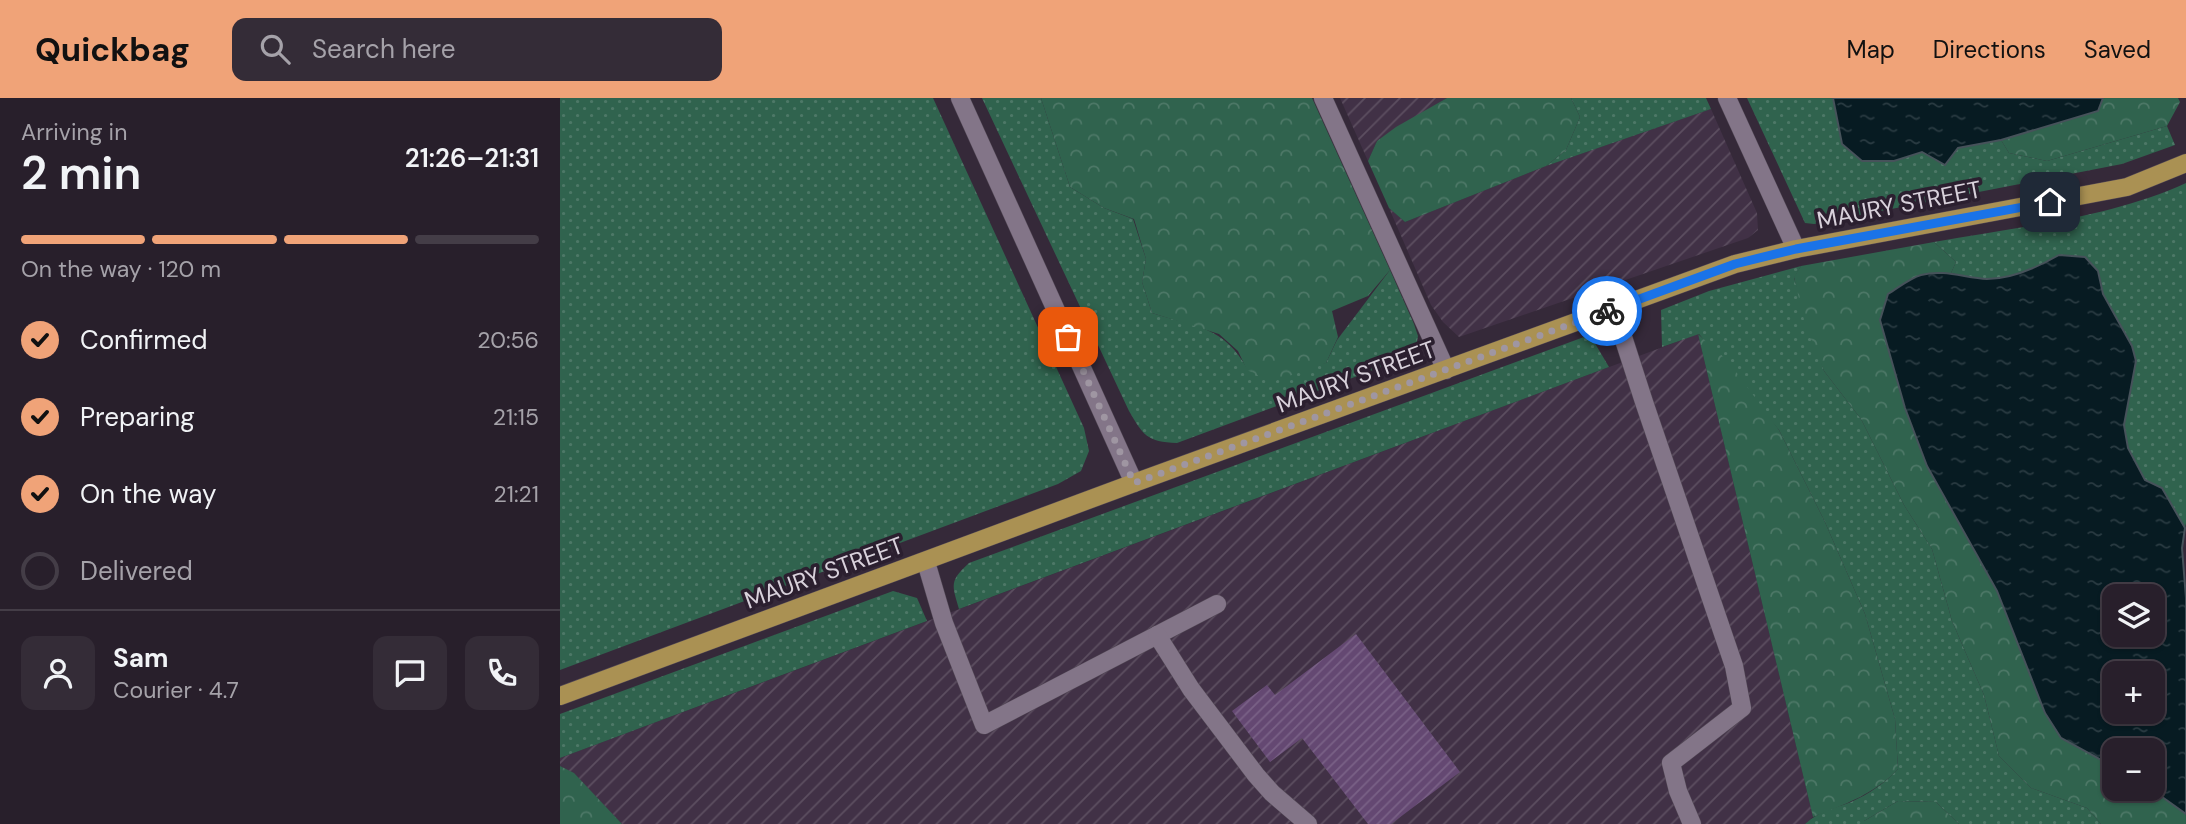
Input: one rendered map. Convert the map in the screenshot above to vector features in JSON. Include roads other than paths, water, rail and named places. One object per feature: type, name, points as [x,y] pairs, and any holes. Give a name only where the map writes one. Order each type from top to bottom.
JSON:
[{"type":"main road","name":"MAURY STREET","points":[[560,696],[1735,264],[1796,249],[2127,187],[2186,163]]},
{"type":"street","points":[[960,98],[1134,483]]},
{"type":"street","points":[[1323,98],[1446,370]]},
{"type":"street","points":[[1727,98],[1796,249]]},
{"type":"street","points":[[1614,309],[1734,666],[1742,708],[1671,763],[1678,792],[1692,824]]},
{"type":"street","points":[[926,562],[944,623],[984,725],[1217,604]]},
{"type":"street","points":[[1157,635],[1191,689],[1256,775],[1272,793],[1308,824]]},
{"type":"water","points":[[1833,98],[2103,98],[2098,111],[2001,140],[1958,148],[1945,165],[1922,152],[1894,161],[1862,161],[1842,144]]},
{"type":"water","points":[[2059,255],[2085,257],[2098,271],[2103,294],[2132,346],[2136,361],[2124,425],[2128,448],[2145,480],[2162,488],[2185,528],[2182,548],[2186,598],[2186,814],[2165,799],[2165,738],[2102,738],[2102,760],[2061,738],[2045,713],[1997,591],[1927,466],[1905,408],[1880,320],[1888,294],[1917,276],[1930,273],[1987,279],[2024,272]]}]
